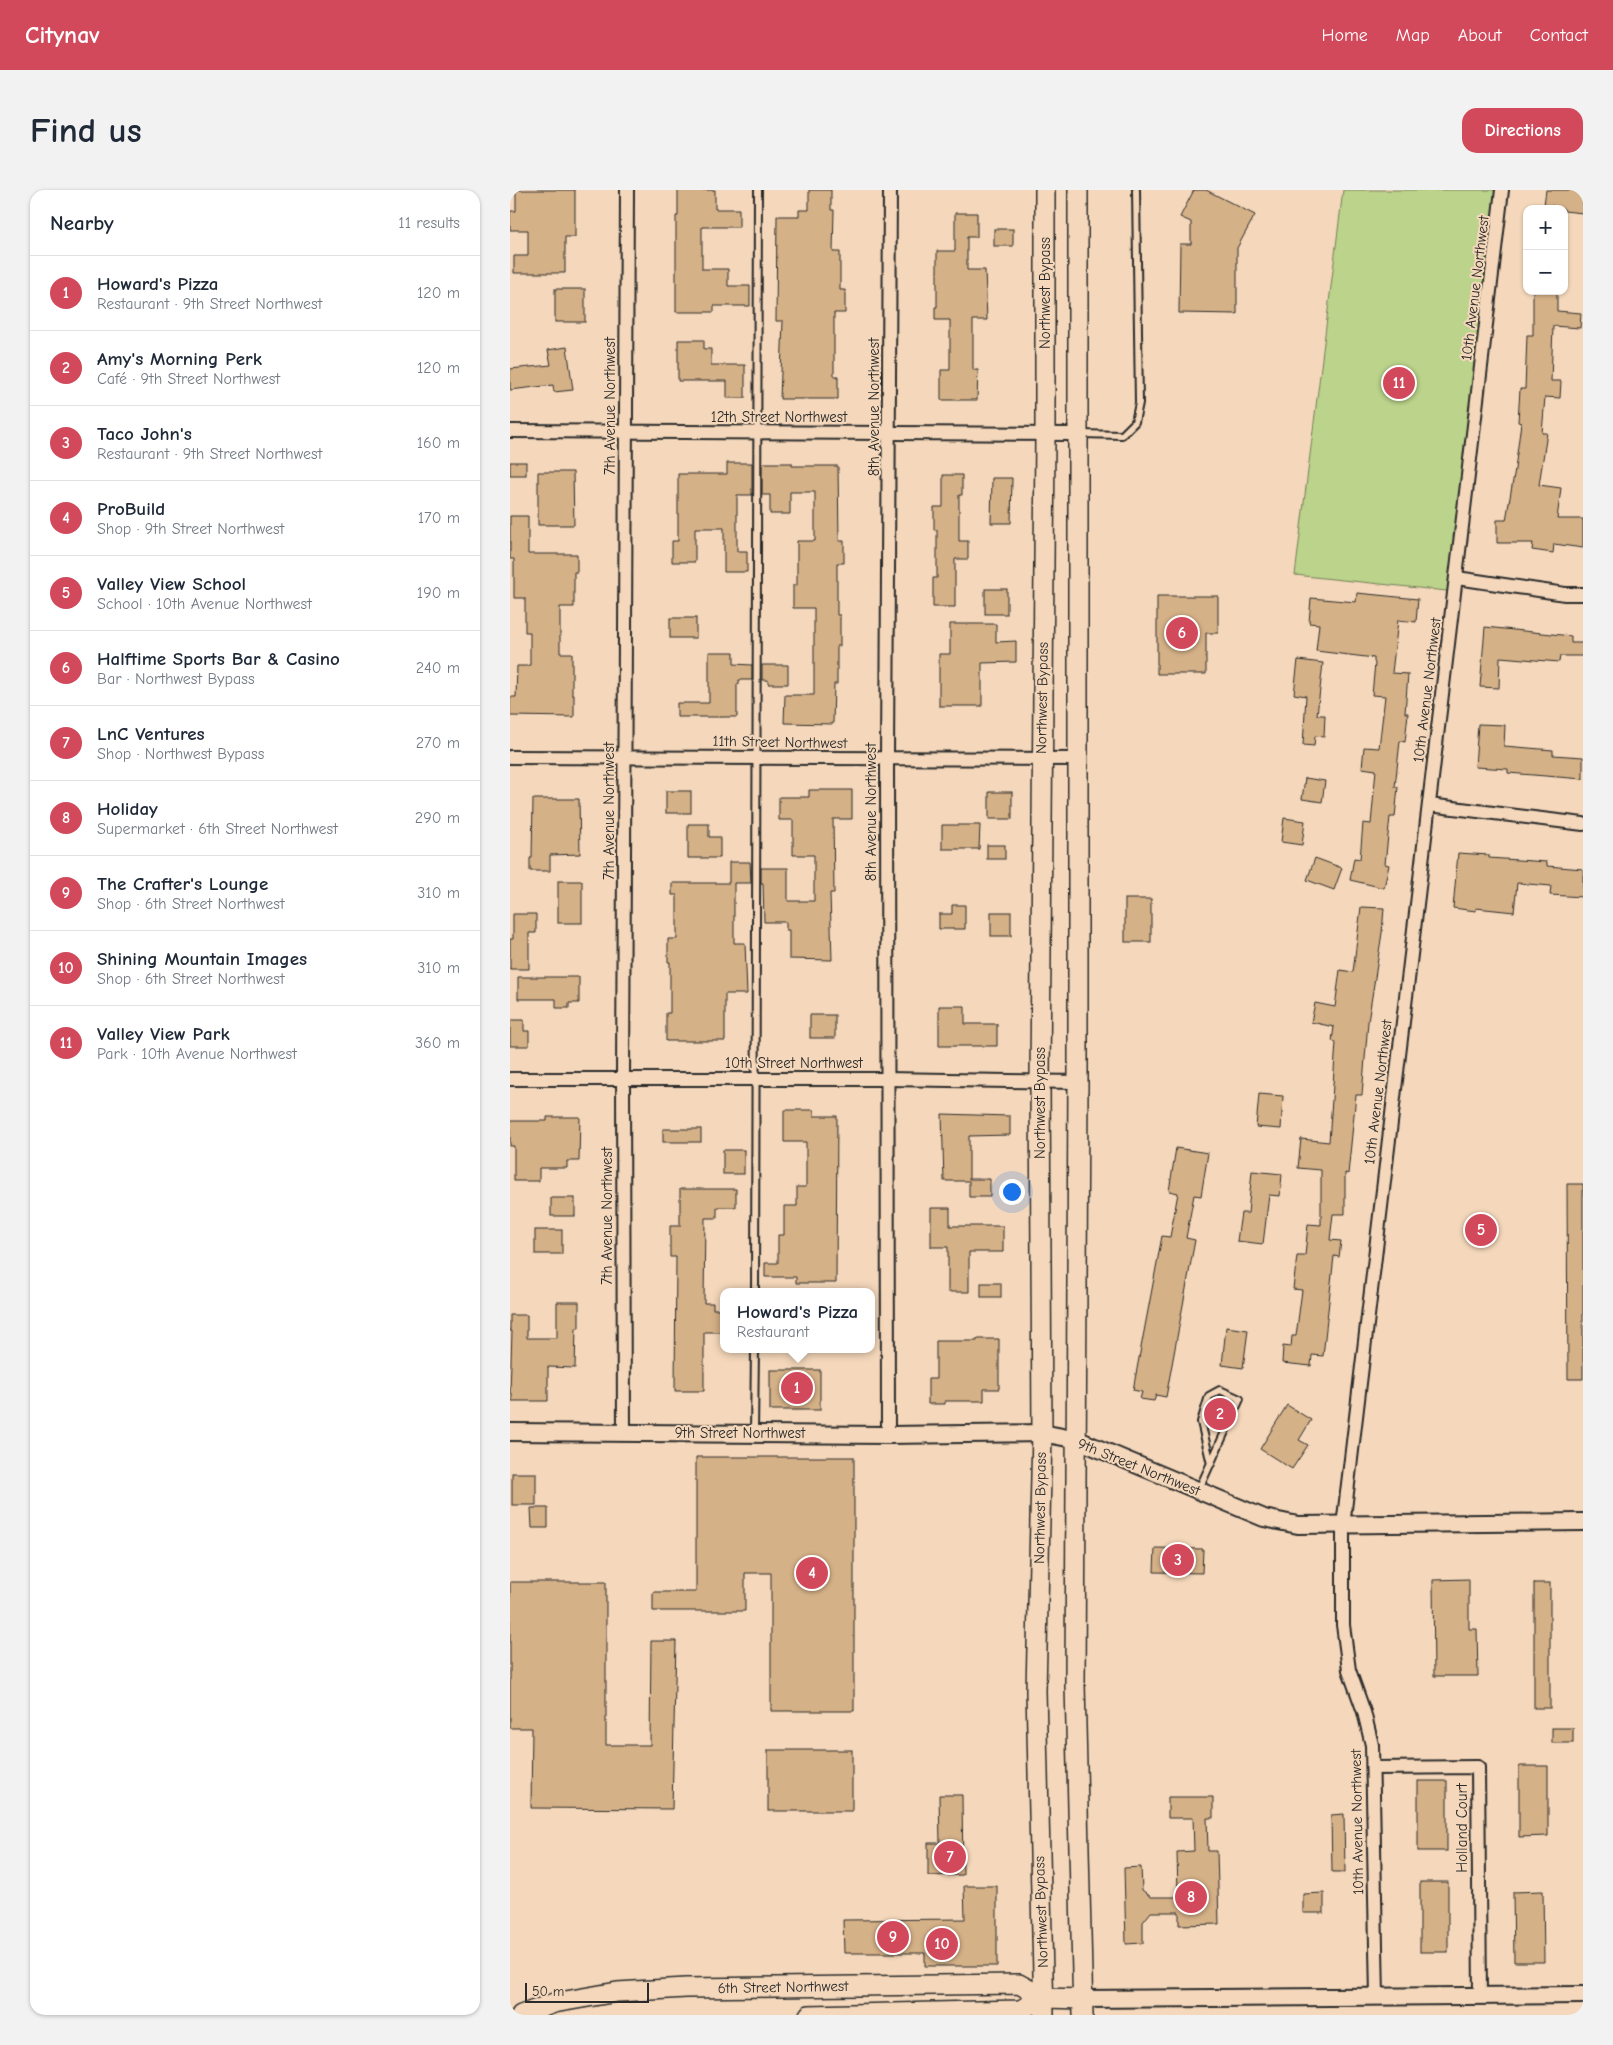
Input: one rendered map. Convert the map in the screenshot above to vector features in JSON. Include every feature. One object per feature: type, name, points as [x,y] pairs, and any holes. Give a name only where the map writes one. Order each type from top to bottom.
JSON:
[{"type":"main road","name":"Northwest Bypass","points":[[1044,2007],[1036,1691],[1042,1433],[1040,1081],[1045,190]]},
{"type":"main road","points":[[1078,190],[1078,1440],[1075,1684],[1083,2007]]},
{"type":"main road","name":"6th Street Northwest","points":[[521,2015],[554,2003],[617,1992],[686,1988],[1018,1984],[1044,2007]]},
{"type":"main road","name":"6th Street Northwest","points":[[809,2015],[1083,2007]]},
{"type":"street","name":"7th Avenue Northwest","points":[[624,1432],[623,1079],[627,190]]},
{"type":"street","name":"8th Avenue Northwest","points":[[888,1435],[887,1079],[890,190]]},
{"type":"street","name":"10th Avenue Northwest","points":[[1376,1997],[1372,1745],[1364,1712],[1349,1670],[1344,1634],[1343,1526],[1502,190]]},
{"type":"street","name":"12th Street Northwest","points":[[510,431],[1077,434]]},
{"type":"street","points":[[1457,578],[1565,594],[1583,594]]},
{"type":"street","name":"11th Street Northwest","points":[[510,757],[625,756],[1079,760]]},
{"type":"street","points":[[1429,805],[1583,824]]},
{"type":"street","name":"10th Street Northwest","points":[[510,1079],[887,1079],[1078,1082]]},
{"type":"street","name":"9th Street Northwest","points":[[510,1432],[888,1435],[1042,1433],[1078,1440],[1264,1518],[1298,1525],[1583,1522]]},
{"type":"street","name":"Holland Court","points":[[1373,1768],[1478,1767],[1480,1995]]},
{"type":"street","name":"6th Street Northwest","points":[[1083,2007],[1376,1997],[1583,1995]]},
{"type":"lane","points":[[755,1288],[758,190]]},
{"type":"lane","points":[[1077,434],[1122,436],[1135,422],[1139,403],[1136,190]]},
{"type":"lane","points":[[754,1434],[755,1353]]},
{"type":"lane","points":[[1198,1491],[1211,1464],[1240,1399],[1220,1390],[1210,1396],[1201,1422],[1211,1464]]},
{"type":"green space","points":[[1343,190],[1503,190],[1456,592],[1295,575]]},
{"type":"building","points":[[516,190],[575,190],[575,237],[565,237],[565,273],[514,273],[514,256],[528,256],[528,230],[510,230],[510,211],[516,211]]},
{"type":"building","points":[[678,190],[715,190],[715,209],[739,209],[739,227],[702,227],[702,269],[728,269],[728,286],[750,286],[750,306],[714,306],[714,312],[676,312],[676,216],[678,216]]},
{"type":"building","points":[[809,190],[831,190],[831,210],[834,210],[833,252],[840,252],[840,290],[845,290],[845,313],[834,313],[834,376],[838,376],[838,399],[780,399],[783,321],[776,321],[777,216],[799,216],[799,210],[809,210]]},
{"type":"building","points":[[1194,190],[1206,190],[1255,215],[1237,248],[1237,314],[1179,313],[1180,244],[1191,244],[1191,222],[1180,217]]},
{"type":"building","points":[[1546,190],[1583,190],[1583,213],[1568,211],[1568,205],[1544,205]]},
{"type":"building","points":[[955,213],[977,213],[977,237],[967,237],[967,270],[985,270],[987,320],[973,320],[973,370],[978,370],[977,400],[941,400],[941,370],[950,370],[950,320],[935,320],[935,307],[937,307],[937,251],[955,251]]},
{"type":"building","points":[[994,229],[1013,229],[1013,246],[994,246]]},
{"type":"building","points":[[555,289],[585,289],[585,322],[555,322]]},
{"type":"building","points":[[1533,295],[1557,295],[1557,311],[1581,313],[1580,328],[1553,326],[1551,381],[1561,381],[1560,398],[1545,397],[1542,433],[1547,433],[1539,485],[1561,488],[1557,519],[1583,519],[1583,548],[1554,544],[1553,553],[1532,550],[1533,543],[1497,543],[1497,520],[1506,520],[1515,469],[1521,423],[1518,422],[1520,389],[1525,389],[1527,335],[1533,335]]},
{"type":"building","points":[[678,340],[704,340],[704,349],[711,349],[711,365],[745,365],[745,398],[727,398],[727,381],[678,381]]},
{"type":"building","points":[[567,347],[573,390],[554,392],[553,385],[510,390],[510,369],[551,365],[548,350]]},
{"type":"building","points":[[510,462],[526,462],[526,475],[510,475]]},
{"type":"building","points":[[727,463],[752,463],[752,495],[737,495],[737,551],[747,551],[747,572],[724,572],[724,528],[695,528],[695,562],[672,562],[672,541],[678,541],[678,474],[727,474]]},
{"type":"building","points":[[762,463],[792,463],[792,466],[838,466],[839,541],[844,541],[844,563],[837,563],[837,615],[840,615],[840,646],[837,646],[837,684],[834,684],[833,724],[784,723],[785,695],[814,695],[814,608],[793,608],[793,585],[797,585],[797,541],[815,541],[815,492],[790,492],[790,514],[770,514],[770,495],[762,495]]},
{"type":"building","points":[[538,472],[573,472],[574,525],[538,525]]},
{"type":"building","points":[[943,475],[962,475],[962,495],[959,495],[959,541],[968,541],[968,559],[955,559],[955,607],[933,607],[933,578],[937,578],[937,530],[934,530],[934,507],[943,507]]},
{"type":"building","points":[[992,478],[1012,478],[1011,523],[991,523]]},
{"type":"building","points":[[510,516],[528,516],[528,554],[577,554],[577,572],[574,572],[574,607],[560,607],[560,653],[572,653],[574,717],[510,716],[510,697],[516,697],[517,666],[530,666],[530,632],[525,632],[525,598],[514,598],[514,559],[510,559]]},
{"type":"building","points":[[985,589],[1007,589],[1007,614],[985,614]]},
{"type":"building","points":[[1357,593],[1418,599],[1416,622],[1398,620],[1392,673],[1408,674],[1405,713],[1408,713],[1405,742],[1400,741],[1395,787],[1398,787],[1395,817],[1390,817],[1385,864],[1389,865],[1384,888],[1350,880],[1354,858],[1360,859],[1363,823],[1371,824],[1376,770],[1362,768],[1364,747],[1379,748],[1385,696],[1372,695],[1374,658],[1316,651],[1319,624],[1309,623],[1311,598],[1356,602]]},
{"type":"building","points":[[1157,596],[1218,596],[1218,633],[1206,633],[1206,674],[1157,674]]},
{"type":"building","points":[[670,618],[696,618],[696,638],[670,638]]},
{"type":"building","points":[[950,624],[996,624],[996,642],[1016,641],[1016,662],[982,663],[982,706],[939,706],[939,654],[950,654]]},
{"type":"building","points":[[1485,627],[1571,636],[1571,643],[1583,643],[1583,656],[1560,656],[1559,662],[1500,657],[1499,688],[1480,687]]},
{"type":"building","points":[[709,652],[734,652],[734,664],[752,665],[752,680],[739,680],[739,684],[737,684],[737,717],[677,717],[677,703],[709,703]]},
{"type":"building","points":[[1298,660],[1323,663],[1317,715],[1325,715],[1324,737],[1315,736],[1314,746],[1303,745],[1306,696],[1294,694]]},
{"type":"building","points":[[762,665],[788,665],[788,684],[768,684],[768,680],[762,680]]},
{"type":"building","points":[[1478,724],[1505,725],[1504,746],[1553,750],[1553,755],[1583,757],[1583,779],[1508,773],[1508,769],[1475,767]]},
{"type":"building","points":[[1305,778],[1325,781],[1322,802],[1302,799]]},
{"type":"building","points":[[809,790],[852,790],[852,819],[833,819],[834,893],[830,893],[832,960],[789,959],[789,930],[786,930],[786,922],[764,922],[761,868],[788,868],[788,901],[814,901],[814,855],[793,855],[793,820],[779,820],[779,797],[809,797]]},
{"type":"building","points":[[666,791],[691,791],[691,813],[666,813]]},
{"type":"building","points":[[989,792],[1012,792],[1012,819],[989,819]]},
{"type":"building","points":[[533,799],[579,799],[580,854],[550,855],[550,871],[530,871]]},
{"type":"building","points":[[1284,818],[1305,821],[1302,845],[1281,842]]},
{"type":"building","points":[[688,824],[709,824],[709,837],[720,837],[720,858],[688,858]]},
{"type":"building","points":[[942,825],[980,825],[979,849],[942,849]]},
{"type":"building","points":[[987,845],[1005,845],[1005,859],[987,859]]},
{"type":"building","points":[[1458,853],[1489,855],[1489,858],[1547,862],[1547,866],[1583,869],[1583,897],[1550,895],[1551,886],[1517,883],[1514,912],[1476,908],[1476,911],[1453,908]]},
{"type":"building","points":[[1315,858],[1342,868],[1334,890],[1307,880]]},
{"type":"building","points":[[729,862],[750,862],[751,883],[734,883],[734,943],[745,943],[747,994],[725,994],[725,1041],[666,1041],[666,1013],[670,1013],[668,939],[677,939],[677,895],[672,895],[672,883],[729,883]]},
{"type":"building","points":[[558,881],[582,881],[582,923],[558,923]]},
{"type":"building","points":[[1125,899],[1151,899],[1151,942],[1125,942]]},
{"type":"building","points":[[952,905],[965,905],[965,929],[939,929],[939,914],[952,914]]},
{"type":"building","points":[[1361,907],[1384,908],[1382,933],[1368,1022],[1362,1095],[1356,1095],[1348,1174],[1345,1173],[1345,1214],[1333,1214],[1330,1240],[1341,1241],[1339,1257],[1334,1256],[1323,1356],[1312,1355],[1311,1366],[1282,1363],[1283,1346],[1291,1347],[1292,1336],[1296,1336],[1302,1290],[1293,1289],[1297,1256],[1305,1256],[1308,1224],[1321,1225],[1321,1170],[1298,1168],[1301,1139],[1329,1142],[1336,1042],[1332,1041],[1334,1027],[1311,1022],[1315,1003],[1335,1007],[1340,970],[1353,972]]},
{"type":"building","points":[[991,912],[1011,912],[1011,936],[991,936]]},
{"type":"building","points":[[513,914],[536,914],[536,933],[529,933],[529,969],[510,969],[510,939],[513,939]]},
{"type":"building","points":[[518,977],[579,977],[579,1003],[569,1003],[569,1008],[556,1008],[556,999],[518,999]]},
{"type":"building","points":[[939,1006],[965,1006],[965,1024],[997,1024],[997,1046],[939,1046]]},
{"type":"building","points":[[810,1015],[835,1015],[835,1038],[810,1038]]},
{"type":"building","points":[[510,1020],[524,1020],[524,1031],[529,1031],[529,1046],[510,1046]]},
{"type":"building","points":[[1259,1094],[1283,1096],[1281,1129],[1256,1127]]},
{"type":"building","points":[[784,1110],[814,1110],[814,1116],[837,1116],[836,1283],[796,1283],[796,1277],[765,1277],[765,1263],[778,1263],[778,1235],[784,1235],[784,1206],[797,1206],[797,1187],[806,1187],[806,1142],[784,1142]]},
{"type":"building","points":[[942,1114],[1010,1116],[1010,1135],[969,1136],[969,1179],[990,1179],[990,1197],[969,1197],[969,1181],[944,1181]]},
{"type":"building","points":[[547,1117],[580,1117],[579,1161],[567,1161],[567,1168],[539,1168],[539,1181],[514,1181],[514,1146],[510,1146],[510,1121],[547,1121]]},
{"type":"building","points":[[663,1129],[701,1129],[701,1142],[663,1142]]},
{"type":"building","points":[[1176,1148],[1208,1153],[1201,1196],[1194,1195],[1186,1238],[1195,1240],[1166,1397],[1156,1395],[1154,1401],[1140,1399],[1142,1392],[1133,1390],[1162,1236],[1170,1237],[1178,1193],[1169,1191]]},
{"type":"building","points":[[723,1150],[744,1150],[744,1174],[723,1174]]},
{"type":"building","points":[[1252,1171],[1282,1174],[1280,1196],[1269,1195],[1263,1244],[1237,1241],[1241,1213],[1248,1213]]},
{"type":"building","points":[[1567,1184],[1583,1184],[1583,1379],[1568,1379]]},
{"type":"building","points":[[680,1189],[736,1189],[736,1207],[717,1207],[717,1218],[705,1218],[704,1303],[713,1303],[713,1309],[720,1309],[720,1332],[704,1332],[704,1391],[675,1391],[676,1257],[670,1257],[670,1226],[680,1226]]},
{"type":"building","points":[[551,1198],[575,1198],[575,1216],[551,1216]]},
{"type":"building","points":[[931,1208],[950,1208],[950,1226],[1003,1226],[1003,1252],[969,1252],[969,1292],[948,1292],[948,1247],[931,1247]]},
{"type":"building","points":[[535,1230],[562,1230],[562,1254],[535,1254]]},
{"type":"building","points":[[981,1283],[1001,1283],[1001,1297],[981,1297]]},
{"type":"building","points":[[557,1302],[579,1302],[579,1328],[576,1328],[575,1368],[548,1367],[548,1401],[512,1401],[512,1393],[510,1393],[512,1331],[510,1331],[510,1315],[527,1315],[527,1338],[557,1338]]},
{"type":"building","points":[[1226,1327],[1248,1330],[1243,1368],[1222,1365]]},
{"type":"building","points":[[977,1339],[999,1339],[999,1389],[984,1389],[984,1401],[945,1401],[945,1404],[928,1404],[928,1379],[936,1379],[936,1341],[977,1341]]},
{"type":"building","points":[[770,1370],[820,1370],[820,1410],[770,1410]]},
{"type":"building","points":[[1217,1400],[1231,1406],[1221,1428],[1208,1422]]},
{"type":"building","points":[[1287,1405],[1311,1420],[1299,1440],[1308,1445],[1292,1469],[1260,1449]]},
{"type":"building","points":[[696,1457],[854,1457],[854,1711],[771,1711],[771,1573],[745,1573],[745,1611],[653,1611],[653,1592],[696,1592]]},
{"type":"building","points":[[512,1473],[536,1473],[536,1505],[512,1505]]},
{"type":"building","points":[[531,1508],[548,1508],[548,1528],[532,1528]]},
{"type":"building","points":[[1155,1548],[1203,1549],[1202,1573],[1154,1572]]},
{"type":"building","points":[[1469,1579],[1469,1629],[1477,1629],[1478,1676],[1434,1676],[1433,1580]]},
{"type":"building","points":[[510,1582],[606,1582],[606,1745],[650,1745],[651,1641],[676,1641],[672,1809],[531,1808],[532,1728],[510,1728]]},
{"type":"building","points":[[1534,1583],[1550,1583],[1550,1708],[1534,1708]]},
{"type":"building","points":[[1552,1728],[1573,1728],[1573,1743],[1552,1743]]},
{"type":"building","points":[[768,1750],[852,1750],[852,1811],[768,1811]]},
{"type":"building","points":[[1519,1766],[1548,1766],[1548,1836],[1519,1837]]},
{"type":"building","points":[[1418,1781],[1447,1781],[1447,1851],[1418,1851]]},
{"type":"building","points":[[939,1795],[962,1795],[963,1875],[928,1876],[928,1843],[940,1843]]},
{"type":"building","points":[[1168,1797],[1213,1797],[1213,1818],[1207,1818],[1208,1851],[1217,1851],[1219,1924],[1179,1925],[1179,1912],[1151,1912],[1143,1922],[1143,1943],[1126,1944],[1124,1868],[1141,1867],[1142,1890],[1151,1897],[1178,1897],[1177,1852],[1194,1851],[1193,1818],[1168,1818]]},
{"type":"building","points":[[1344,1814],[1345,1872],[1332,1872],[1331,1815]]},
{"type":"building","points":[[1420,1882],[1448,1882],[1448,1952],[1420,1952]]},
{"type":"building","points":[[964,1886],[997,1886],[997,1966],[925,1966],[925,1953],[844,1953],[843,1920],[965,1919]]},
{"type":"building","points":[[1543,1891],[1544,1962],[1514,1962],[1513,1892]]},
{"type":"building","points":[[1324,1893],[1324,1913],[1303,1913],[1303,1894]]},
{"type":"place","name":"Valley View Park","points":[[1399,383]]},
{"type":"place","name":"Halftime Sports Bar & Casino","points":[[1182,633]]},
{"type":"place","name":"Valley View School","points":[[1481,1230]]},
{"type":"place","name":"Howard's Pizza","points":[[797,1388]]},
{"type":"place","name":"Amy's Morning Perk","points":[[1220,1414]]},
{"type":"place","name":"Taco John's","points":[[1178,1560]]},
{"type":"place","name":"ProBuild","points":[[812,1573]]},
{"type":"place","name":"LnC Ventures","points":[[950,1857]]},
{"type":"place","name":"Holiday","points":[[1191,1897]]},
{"type":"place","name":"The Crafter's Lounge","points":[[893,1937]]},
{"type":"place","name":"Shining Mountain Images","points":[[942,1944]]}]
